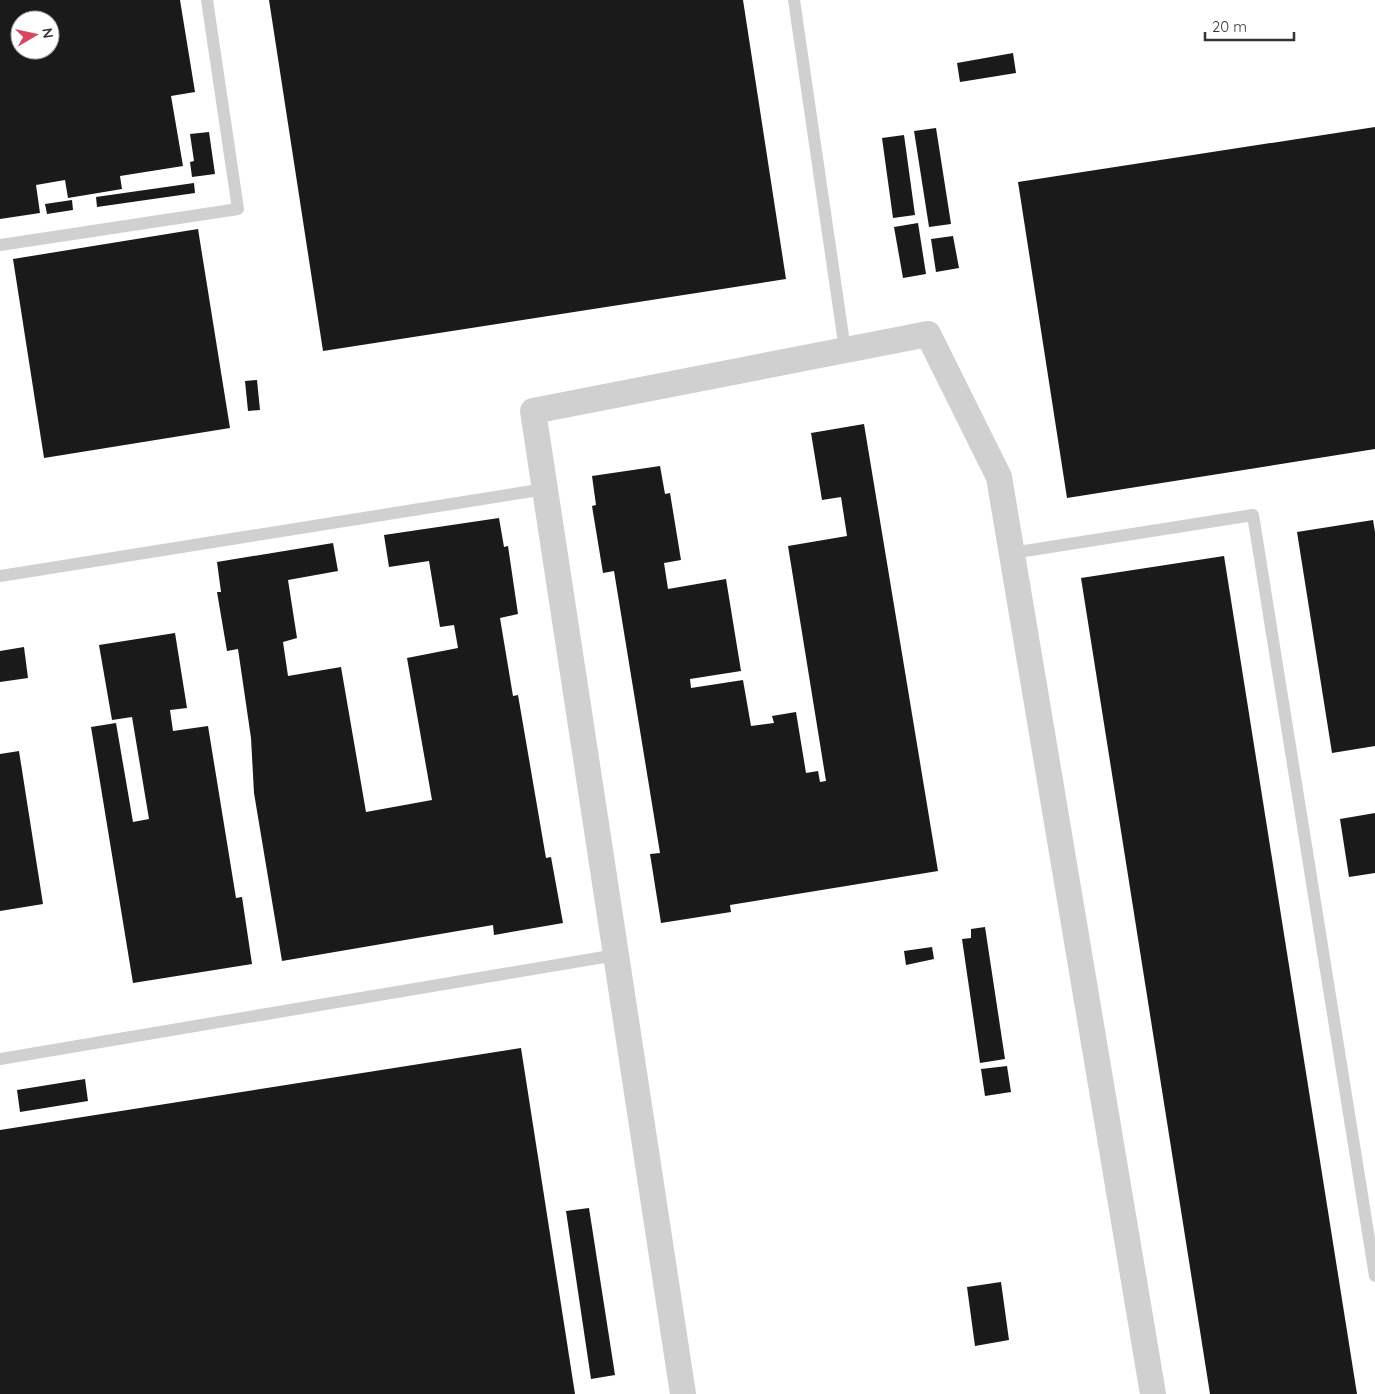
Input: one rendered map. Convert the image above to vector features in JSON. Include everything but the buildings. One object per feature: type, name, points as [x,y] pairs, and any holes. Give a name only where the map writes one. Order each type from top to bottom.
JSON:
[{"type":"street","points":[[683,1394],[533,411],[928,334],[999,477],[1153,1394]]},
{"type":"lane","points":[[0,245],[238,209],[206,0]]},
{"type":"lane","points":[[794,0],[845,350]]},
{"type":"lane","points":[[0,576],[545,489]]},
{"type":"lane","points":[[1012,553],[1253,515],[1375,1276]]},
{"type":"lane","points":[[0,1059],[616,955]]}]
